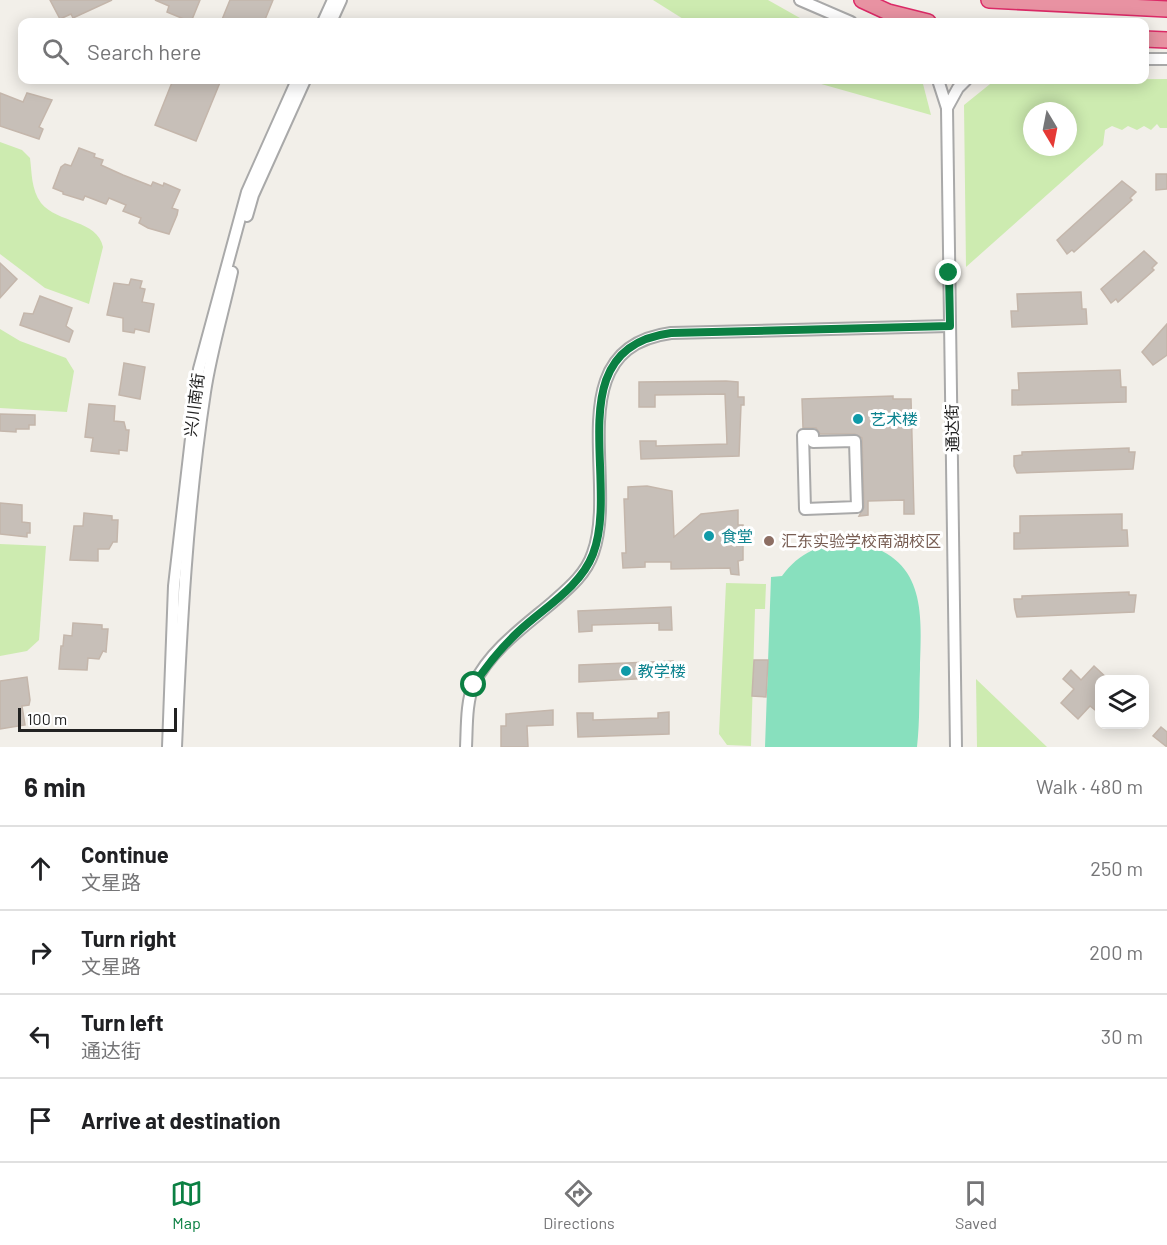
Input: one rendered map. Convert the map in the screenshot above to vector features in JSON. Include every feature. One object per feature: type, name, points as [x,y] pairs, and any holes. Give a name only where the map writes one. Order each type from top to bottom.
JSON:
[{"type":"highway","points":[[862,0],[888,12],[912,18]]},
{"type":"highway","points":[[989,0],[1167,9]]},
{"type":"highway","points":[[1149,39],[1167,40]]},
{"type":"street","points":[[324,18],[333,0]]},
{"type":"street","points":[[333,18],[341,0]]},
{"type":"street","points":[[800,0],[842,18]]},
{"type":"street","points":[[1149,59],[1167,59]]},
{"type":"street","name":"兴川南街","points":[[168,747],[174,586],[199,369],[246,192],[295,84]]},
{"type":"street","name":"兴川南街","points":[[176,747],[180,629],[187,538],[209,370],[253,195],[303,84]]},
{"type":"street","name":"通达街","points":[[939,84],[947,108],[956,747]]},
{"type":"street","points":[[947,108],[962,84]]},
{"type":"street","points":[[466,747],[467,723],[474,685],[494,656],[576,582],[593,555],[600,525],[599,427],[604,384],[614,361],[633,343],[671,333],[950,326]]},
{"type":"street","points":[[803,435],[813,435],[813,442],[855,441],[857,507],[805,509],[803,435]]},
{"type":"green space","points":[[653,0],[768,0],[800,18],[682,18]]},
{"type":"green space","points":[[1149,79],[1167,79],[1167,128],[1160,128],[1157,124],[1151,130],[1144,126],[1137,130],[1128,126],[1122,130],[1112,126],[1105,130],[1103,145],[966,267],[964,105],[990,84],[1149,84]]},
{"type":"green space","points":[[821,84],[923,84],[931,115]]},
{"type":"green space","points":[[0,142],[22,150],[30,158],[34,187],[41,203],[48,210],[85,226],[100,238],[103,247],[89,304],[45,288],[0,254]]},
{"type":"green space","points":[[0,329],[20,341],[66,358],[74,371],[67,412],[0,408]]},
{"type":"green space","points":[[854,542],[878,549],[895,559],[907,573],[915,589],[921,626],[917,747],[765,747],[771,577],[782,576],[796,560],[823,546]]},
{"type":"green space","points":[[0,544],[46,546],[39,640],[27,651],[0,656]]},
{"type":"green space","points":[[726,583],[766,584],[765,609],[755,609],[751,746],[727,745],[719,734]]},
{"type":"green space","points":[[976,679],[1047,747],[977,747]]},
{"type":"building","points":[[50,0],[112,0],[73,18],[71,14],[59,18]]},
{"type":"building","points":[[155,0],[200,0],[193,18],[181,18],[167,12],[169,6]]},
{"type":"building","points":[[230,0],[273,0],[266,18],[223,18]]},
{"type":"building","points":[[171,84],[219,84],[196,141],[155,125]]},
{"type":"building","points":[[0,93],[23,102],[27,93],[52,100],[39,127],[43,129],[39,139],[0,126]]},
{"type":"building","points":[[79,148],[95,154],[94,157],[103,160],[101,165],[123,175],[151,186],[153,182],[163,186],[164,183],[180,190],[172,208],[178,210],[169,234],[139,223],[141,218],[123,211],[126,205],[109,198],[106,204],[85,196],[83,200],[63,194],[53,188],[61,167],[65,164],[71,166]]},
{"type":"building","points":[[1156,174],[1167,174],[1167,189],[1156,190]]},
{"type":"building","points":[[1122,181],[1136,192],[1130,198],[1132,200],[1074,252],[1072,250],[1067,254],[1057,240]]},
{"type":"building","points":[[1144,251],[1157,263],[1152,268],[1154,270],[1118,302],[1116,299],[1111,303],[1101,289]]},
{"type":"building","points":[[0,263],[17,279],[0,298]]},
{"type":"building","points":[[131,279],[142,281],[140,288],[145,289],[142,302],[154,304],[149,332],[135,329],[134,333],[123,331],[123,318],[107,315],[114,283],[129,285]]},
{"type":"building","points":[[1081,292],[1082,309],[1086,309],[1087,324],[1012,327],[1011,311],[1018,311],[1017,294]]},
{"type":"building","points":[[40,296],[72,308],[66,326],[73,331],[69,342],[20,325],[24,313],[33,314]]},
{"type":"building","points":[[1167,324],[1167,355],[1153,365],[1142,352]]},
{"type":"building","points":[[124,363],[145,367],[140,399],[119,395]]},
{"type":"building","points":[[1120,370],[1121,387],[1126,387],[1126,402],[1012,405],[1012,390],[1019,390],[1018,373]]},
{"type":"building","points":[[639,382],[738,382],[738,397],[744,397],[744,405],[741,405],[739,456],[641,459],[640,441],[656,441],[656,446],[727,444],[725,394],[655,395],[655,407],[639,407]]},
{"type":"building","points":[[893,396],[893,399],[911,399],[914,514],[904,514],[904,500],[868,501],[868,515],[859,516],[864,507],[862,438],[855,434],[820,434],[816,428],[803,428],[802,399]]},
{"type":"building","points":[[89,404],[115,406],[114,421],[124,422],[126,430],[129,430],[127,451],[119,450],[119,454],[91,451],[93,438],[85,437]]},
{"type":"building","points":[[0,414],[35,415],[35,425],[29,425],[29,429],[16,429],[16,432],[0,431]]},
{"type":"building","points":[[1129,448],[1129,452],[1135,452],[1133,469],[1017,473],[1014,466],[1014,456],[1022,455],[1022,452]]},
{"type":"building","name":"食堂","points":[[647,486],[672,491],[674,537],[701,514],[738,510],[738,525],[743,525],[743,560],[738,561],[739,575],[731,574],[730,568],[671,569],[671,562],[645,562],[645,567],[623,568],[622,553],[626,553],[624,499],[628,499],[628,487]]},
{"type":"building","points":[[0,503],[22,505],[22,522],[30,523],[30,533],[27,533],[27,537],[0,534]]},
{"type":"building","points":[[84,513],[112,516],[112,520],[118,520],[117,542],[113,542],[109,549],[98,549],[98,561],[70,560],[74,526],[83,526]]},
{"type":"building","points":[[1122,514],[1122,530],[1127,530],[1128,546],[1014,549],[1014,533],[1020,533],[1020,516]]},
{"type":"building","points":[[1129,592],[1129,595],[1136,595],[1134,612],[1017,617],[1015,609],[1014,599],[1022,599],[1022,596]]},
{"type":"building","points":[[671,607],[672,630],[659,630],[659,623],[592,625],[592,631],[579,632],[578,611]]},
{"type":"building","points":[[73,623],[102,625],[102,629],[108,629],[106,652],[103,651],[99,659],[88,658],[87,670],[59,669],[64,635],[72,636]]},
{"type":"building","points":[[754,660],[768,660],[766,697],[752,696]]},
{"type":"building","points":[[673,661],[673,677],[579,682],[579,665]]},
{"type":"building","points":[[1094,666],[1104,675],[1095,675],[1095,710],[1090,706],[1078,719],[1061,703],[1074,689],[1063,679],[1071,670],[1081,680]]},
{"type":"building","points":[[27,677],[30,700],[29,705],[22,706],[25,725],[0,729],[0,681]]},
{"type":"building","points":[[553,710],[553,725],[527,726],[528,747],[501,747],[501,726],[506,726],[506,714]]},
{"type":"building","points":[[669,712],[669,734],[578,737],[577,713],[593,713],[593,720],[658,718],[658,713]]},
{"type":"building","points":[[1161,727],[1167,732],[1167,747],[1153,736]]},
{"type":"place","name":"艺术楼","points":[[858,419]]},
{"type":"place","name":"食堂","points":[[709,536]]},
{"type":"place","name":"汇东实验学校南湖校区","points":[[769,541]]},
{"type":"place","name":"教学楼","points":[[626,671]]},
{"type":"route","points":[[474,685],[494,656],[519,631],[576,582],[593,555],[600,525],[599,427],[604,384],[614,361],[633,343],[656,335],[671,333],[950,326],[949,273]]}]
